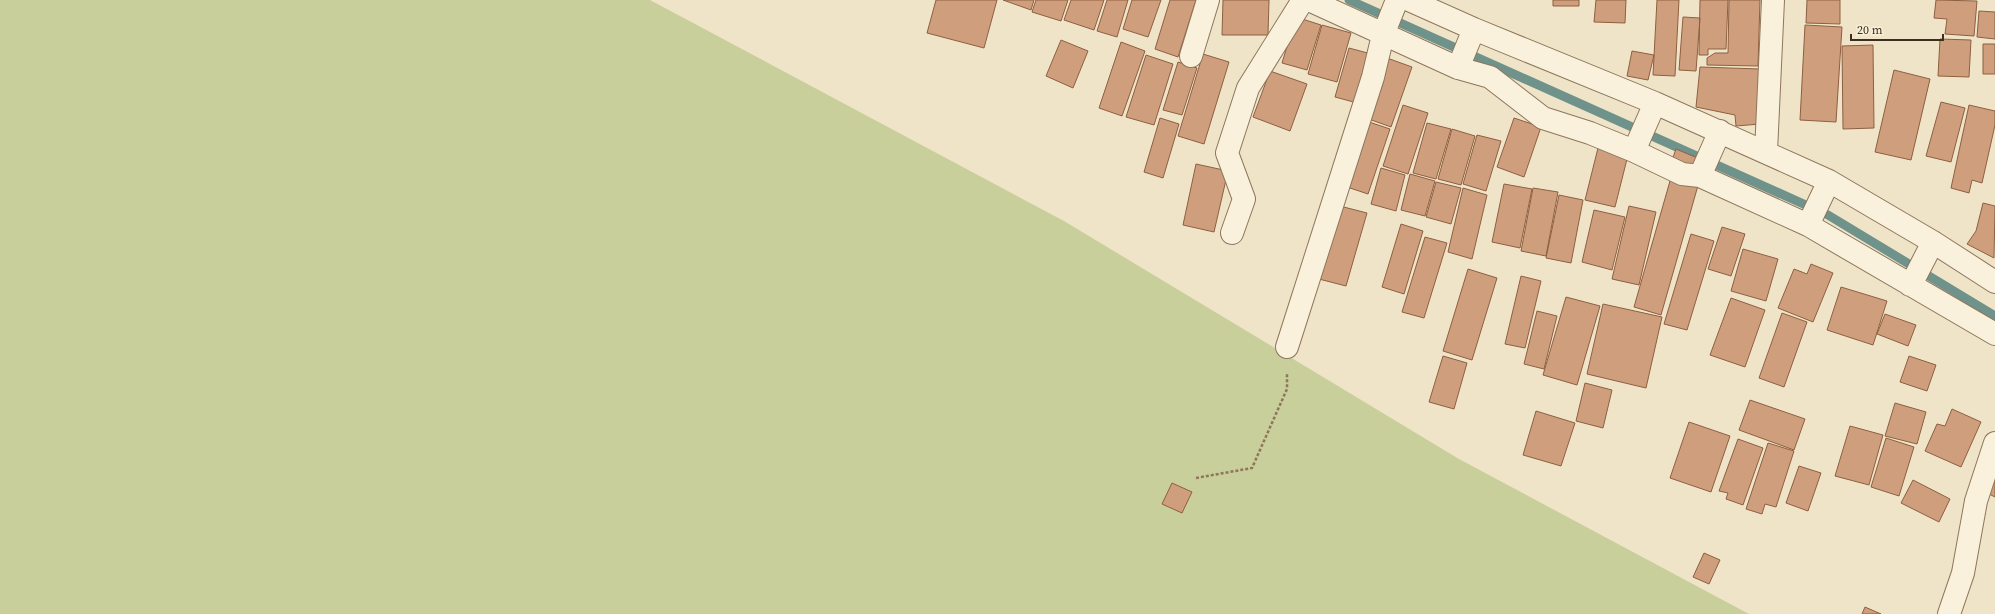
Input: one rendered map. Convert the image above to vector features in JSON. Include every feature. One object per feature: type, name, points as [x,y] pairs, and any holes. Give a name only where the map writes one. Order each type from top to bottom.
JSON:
[{"type":"street","points":[[1191,56],[1208,0]]},
{"type":"street","points":[[1232,233],[1244,199],[1228,153],[1248,88],[1303,0]]},
{"type":"street","points":[[1309,0],[1394,14],[1466,49],[1710,155],[1818,204],[1921,265],[1995,334]]},
{"type":"street","points":[[1773,0],[1766,152],[1818,204],[1921,265],[1995,282]]},
{"type":"street","points":[[1394,14],[1466,49],[1490,78],[1543,118],[1590,133],[1645,127]]},
{"type":"street","points":[[1287,347],[1394,14]]},
{"type":"street","points":[[1645,127],[1682,174],[1710,155],[1766,152]]},
{"type":"street","points":[[1949,614],[1963,573],[1976,501],[1995,443]]},
{"type":"path","points":[[1196,478],[1252,468],[1287,389],[1287,347]]},
{"type":"green space","points":[[0,0],[650,0],[1064,221],[1459,459],[1749,614],[0,614]]},
{"type":"building","points":[[936,0],[997,0],[984,48],[927,33]]},
{"type":"building","points":[[1003,0],[1034,0],[1031,10]]},
{"type":"building","points":[[1036,0],[1068,0],[1061,21],[1032,12]]},
{"type":"building","points":[[1071,0],[1104,0],[1094,30],[1064,20]]},
{"type":"building","points":[[1107,0],[1128,0],[1117,37],[1097,31]]},
{"type":"building","points":[[1132,0],[1161,0],[1148,37],[1123,29]]},
{"type":"building","points":[[1170,0],[1196,0],[1178,57],[1155,49]]},
{"type":"building","points":[[1223,0],[1269,0],[1268,35],[1222,35]]},
{"type":"building","points":[[1553,0],[1579,0],[1579,6],[1553,6]]},
{"type":"building","points":[[1596,0],[1626,0],[1625,23],[1594,22]]},
{"type":"building","points":[[1657,0],[1679,0],[1675,76],[1653,75]]},
{"type":"building","points":[[1700,0],[1728,0],[1726,49],[1708,49],[1708,55],[1699,55]]},
{"type":"building","points":[[1729,0],[1760,0],[1758,66],[1707,65],[1707,58],[1715,53],[1728,53]]},
{"type":"building","points":[[1807,0],[1840,0],[1840,24],[1806,23]]},
{"type":"building","points":[[1936,0],[1977,1],[1974,36],[1945,34],[1947,19],[1934,18]]},
{"type":"building","points":[[1979,11],[1995,12],[1995,39],[1977,37]]},
{"type":"building","points":[[1296,17],[1321,25],[1307,70],[1282,63]]},
{"type":"building","points":[[1683,17],[1700,18],[1696,71],[1679,70]]},
{"type":"building","points":[[1322,25],[1351,33],[1337,82],[1308,74]]},
{"type":"building","points":[[1805,25],[1842,27],[1836,122],[1800,120]]},
{"type":"building","points":[[1940,39],[1971,40],[1969,77],[1938,76]]},
{"type":"building","points":[[1061,40],[1088,51],[1073,88],[1046,76]]},
{"type":"building","points":[[1121,42],[1145,51],[1122,116],[1099,108]]},
{"type":"building","points":[[1983,44],[1995,44],[1995,74],[1983,74]]},
{"type":"building","points":[[1873,45],[1874,128],[1843,129],[1842,46]]},
{"type":"building","points":[[1349,48],[1375,55],[1361,104],[1335,97]]},
{"type":"building","points":[[1632,51],[1654,55],[1648,80],[1627,76]]},
{"type":"building","points":[[1203,54],[1229,62],[1204,144],[1178,136]]},
{"type":"building","points":[[1146,55],[1173,64],[1154,125],[1126,117]]},
{"type":"building","points":[[1387,58],[1412,67],[1391,127],[1366,118]]},
{"type":"building","points":[[1178,62],[1197,68],[1182,115],[1163,110]]},
{"type":"building","points":[[1700,67],[1760,69],[1760,124],[1736,126],[1735,115],[1696,107]]},
{"type":"building","points":[[1894,70],[1930,79],[1911,160],[1875,152]]},
{"type":"building","points":[[1270,71],[1307,84],[1290,131],[1253,117]]},
{"type":"building","points":[[1941,102],[1965,108],[1951,162],[1926,156]]},
{"type":"building","points":[[1403,105],[1428,113],[1408,174],[1383,166]]},
{"type":"building","points":[[1969,105],[1995,111],[1995,125],[1982,183],[1972,180],[1969,193],[1951,188]]},
{"type":"building","points":[[1160,118],[1179,124],[1163,178],[1144,172]]},
{"type":"building","points":[[1514,118],[1541,127],[1524,177],[1497,167]]},
{"type":"building","points":[[1366,121],[1390,129],[1368,194],[1344,186]]},
{"type":"building","points":[[1427,123],[1451,129],[1436,179],[1413,173]]},
{"type":"building","points":[[1452,129],[1475,136],[1461,185],[1438,179]]},
{"type":"building","points":[[1477,135],[1501,141],[1486,191],[1463,184]]},
{"type":"building","points":[[1598,148],[1628,155],[1615,207],[1585,200]]},
{"type":"building","points":[[1676,149],[1700,159],[1687,170],[1671,163]]},
{"type":"building","points":[[1196,164],[1228,171],[1214,232],[1183,225]]},
{"type":"building","points":[[1381,168],[1405,175],[1396,211],[1371,204]]},
{"type":"building","points":[[1410,174],[1435,181],[1425,216],[1401,210]]},
{"type":"building","points":[[1672,174],[1699,182],[1661,315],[1634,307]]},
{"type":"building","points":[[1436,182],[1461,188],[1451,224],[1426,217]]},
{"type":"building","points":[[1504,184],[1532,189],[1520,248],[1492,242]]},
{"type":"building","points":[[1463,188],[1487,195],[1472,259],[1448,252]]},
{"type":"building","points":[[1533,188],[1558,192],[1546,256],[1521,251]]},
{"type":"building","points":[[1559,195],[1583,200],[1571,263],[1546,258]]},
{"type":"building","points":[[1983,203],[1995,206],[1994,258],[1967,244],[1976,231]]},
{"type":"building","points":[[1336,205],[1367,213],[1346,286],[1315,278]]},
{"type":"building","points":[[1629,206],[1656,212],[1639,285],[1612,279]]},
{"type":"building","points":[[1594,210],[1625,217],[1612,270],[1582,262]]},
{"type":"building","points":[[1401,224],[1423,231],[1404,294],[1382,287]]},
{"type":"building","points":[[1722,227],[1745,234],[1731,276],[1708,269]]},
{"type":"building","points":[[1691,234],[1714,241],[1687,330],[1664,324]]},
{"type":"building","points":[[1425,237],[1447,243],[1424,318],[1402,312]]},
{"type":"building","points":[[1743,249],[1778,259],[1766,301],[1731,291]]},
{"type":"building","points":[[1811,264],[1833,273],[1813,322],[1778,308],[1794,269],[1807,274]]},
{"type":"building","points":[[1468,269],[1497,278],[1472,360],[1443,351]]},
{"type":"building","points":[[1521,276],[1541,281],[1525,348],[1505,344]]},
{"type":"building","points":[[1841,287],[1887,301],[1873,345],[1827,330]]},
{"type":"building","points":[[1566,297],[1600,306],[1577,385],[1543,375]]},
{"type":"building","points":[[1731,298],[1765,310],[1745,367],[1710,355]]},
{"type":"building","points":[[1603,304],[1662,317],[1646,388],[1587,374]]},
{"type":"building","points":[[1537,311],[1557,316],[1544,369],[1524,364]]},
{"type":"building","points":[[1782,313],[1807,322],[1784,387],[1759,378]]},
{"type":"building","points":[[1885,314],[1916,325],[1908,346],[1877,334]]},
{"type":"building","points":[[1443,356],[1467,363],[1454,409],[1429,402]]},
{"type":"building","points":[[1909,356],[1936,365],[1927,391],[1900,382]]},
{"type":"building","points":[[1585,383],[1612,390],[1603,428],[1576,421]]},
{"type":"building","points":[[1750,400],[1805,419],[1794,450],[1739,430]]},
{"type":"building","points":[[1895,403],[1926,412],[1917,444],[1885,436]]},
{"type":"building","points":[[1952,409],[1981,422],[1961,467],[1925,451],[1937,424],[1945,426]]},
{"type":"building","points":[[1536,411],[1575,423],[1561,466],[1523,455]]},
{"type":"building","points":[[1689,422],[1730,436],[1711,492],[1670,478]]},
{"type":"building","points":[[1850,426],[1883,435],[1869,485],[1835,476]]},
{"type":"building","points":[[1886,438],[1914,447],[1899,496],[1871,487]]},
{"type":"building","points":[[1738,439],[1763,448],[1743,505],[1726,499],[1728,493],[1719,491]]},
{"type":"building","points":[[1768,443],[1794,451],[1776,507],[1765,504],[1762,514],[1746,509]]},
{"type":"building","points":[[1995,462],[1995,497],[1983,491]]},
{"type":"building","points":[[1799,466],[1821,473],[1808,511],[1786,503]]},
{"type":"building","points":[[1913,480],[1950,499],[1939,522],[1901,503]]},
{"type":"building","points":[[1172,483],[1192,492],[1182,513],[1162,504]]},
{"type":"building","points":[[1704,553],[1720,560],[1709,584],[1693,577]]},
{"type":"building","points":[[1865,607],[1881,614],[1862,614]]},
{"type":"waterway","points":[[1349,0],[1828,215],[1995,316]]}]
